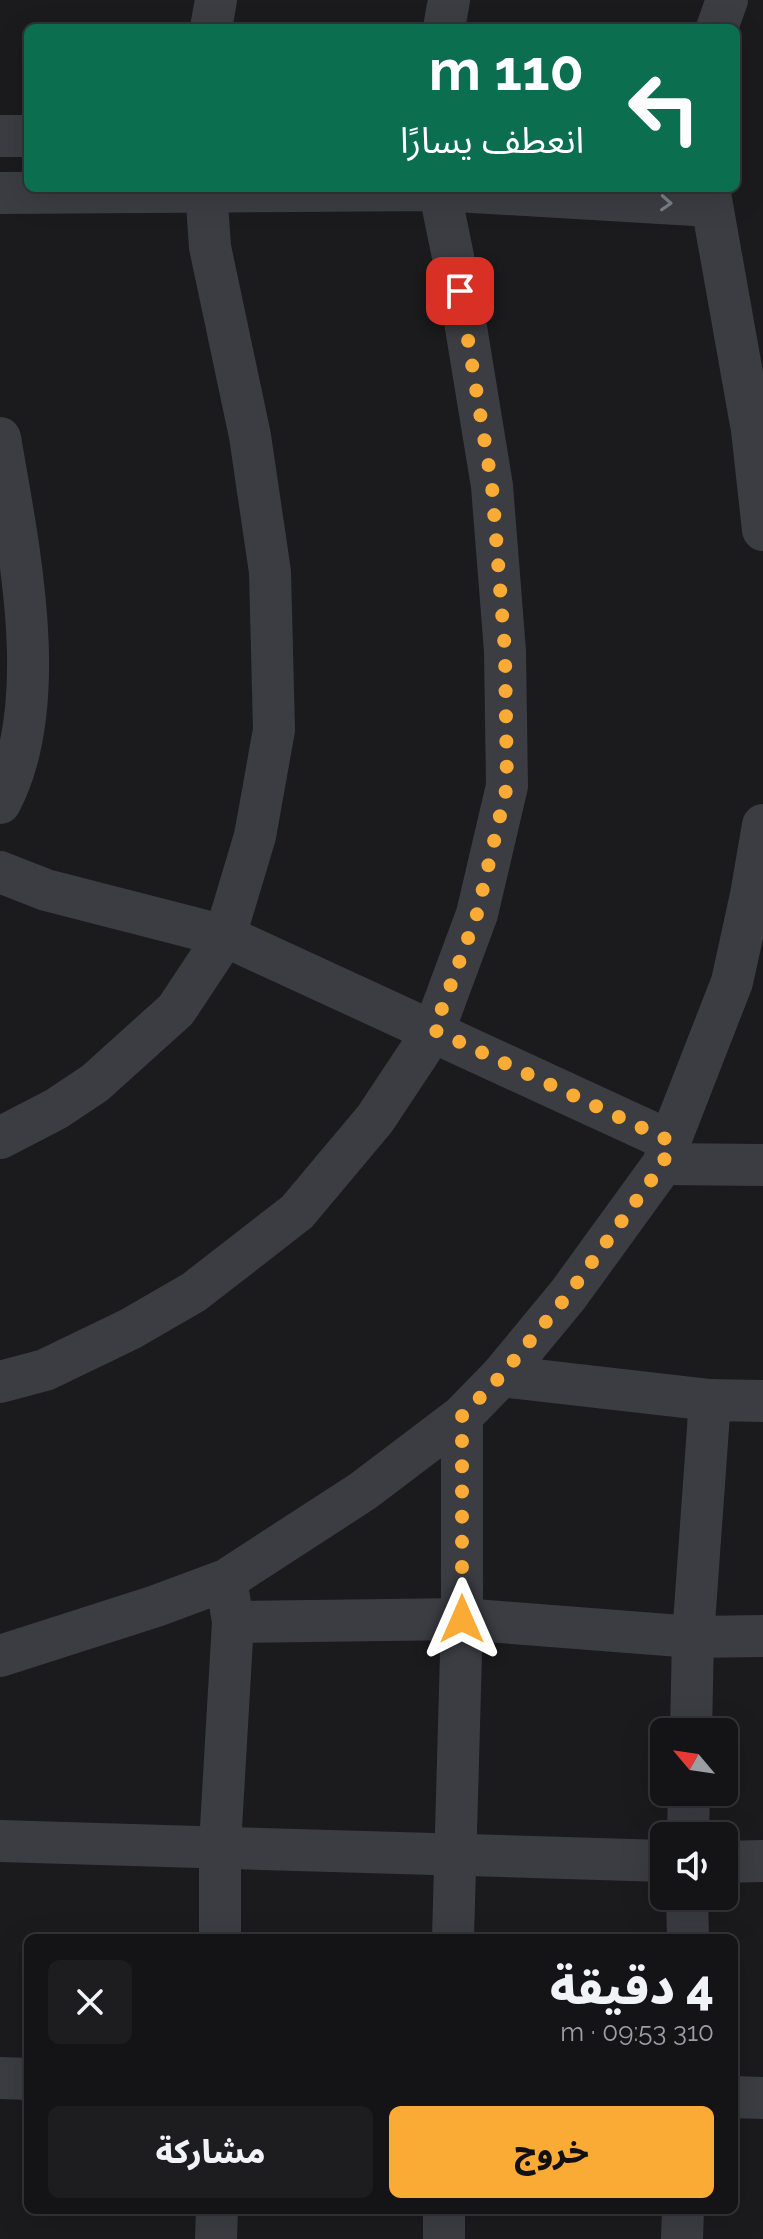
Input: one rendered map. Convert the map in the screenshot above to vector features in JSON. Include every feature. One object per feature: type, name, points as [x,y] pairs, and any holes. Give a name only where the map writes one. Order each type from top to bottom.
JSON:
[{"type":"street","points":[[212,24],[216,0]]},
{"type":"street","points":[[445,24],[449,0]]},
{"type":"street","points":[[718,24],[727,0]]},
{"type":"street","points":[[0,136],[24,136]]},
{"type":"street","points":[[0,193],[52,192]]},
{"type":"street","points":[[0,1138],[56,1109],[95,1083],[176,1010],[225,936],[255,836],[274,730],[270,572],[250,436],[210,247],[206,192]]},
{"type":"street","points":[[0,1382],[45,1370],[143,1322],[194,1292],[297,1212],[375,1119],[434,1030],[477,914],[507,786],[505,651],[492,486],[460,291],[440,192]]},
{"type":"street","points":[[541,192],[710,197],[752,430],[763,530]]},
{"type":"street","points":[[0,438],[16,532],[28,675],[27,705],[16,761],[0,803]]},
{"type":"street","points":[[0,1656],[226,1580],[324,1518],[462,1416],[501,1376],[568,1295],[666,1152],[732,982],[763,825]]},
{"type":"street","points":[[0,872],[46,890],[225,936],[434,1030],[666,1152],[763,1165]]},
{"type":"street","points":[[501,1376],[710,1400],[763,1401]]},
{"type":"street","points":[[691,1718],[693,1637],[710,1400]]},
{"type":"street","points":[[453,1934],[462,1619],[462,1416]]},
{"type":"street","points":[[220,1934],[220,1845],[233,1622],[226,1580]]},
{"type":"street","points":[[233,1622],[462,1619],[693,1637],[763,1636]]},
{"type":"street","points":[[0,1841],[220,1845],[650,1861]]},
{"type":"street","points":[[738,1862],[763,1861]]},
{"type":"street","points":[[687,1910],[688,1934]]},
{"type":"street","points":[[0,2078],[24,2079]]},
{"type":"street","points":[[738,2097],[763,2098]]},
{"type":"street","points":[[216,2239],[217,2214]]},
{"type":"street","points":[[444,2214],[444,2239]]},
{"type":"street","points":[[682,2239],[683,2214]]},
{"type":"route","points":[[460,291],[492,486],[505,651],[507,786],[477,914],[434,1030],[670,1141],[663,1164],[568,1295],[501,1376],[462,1416],[462,1619]]}]
